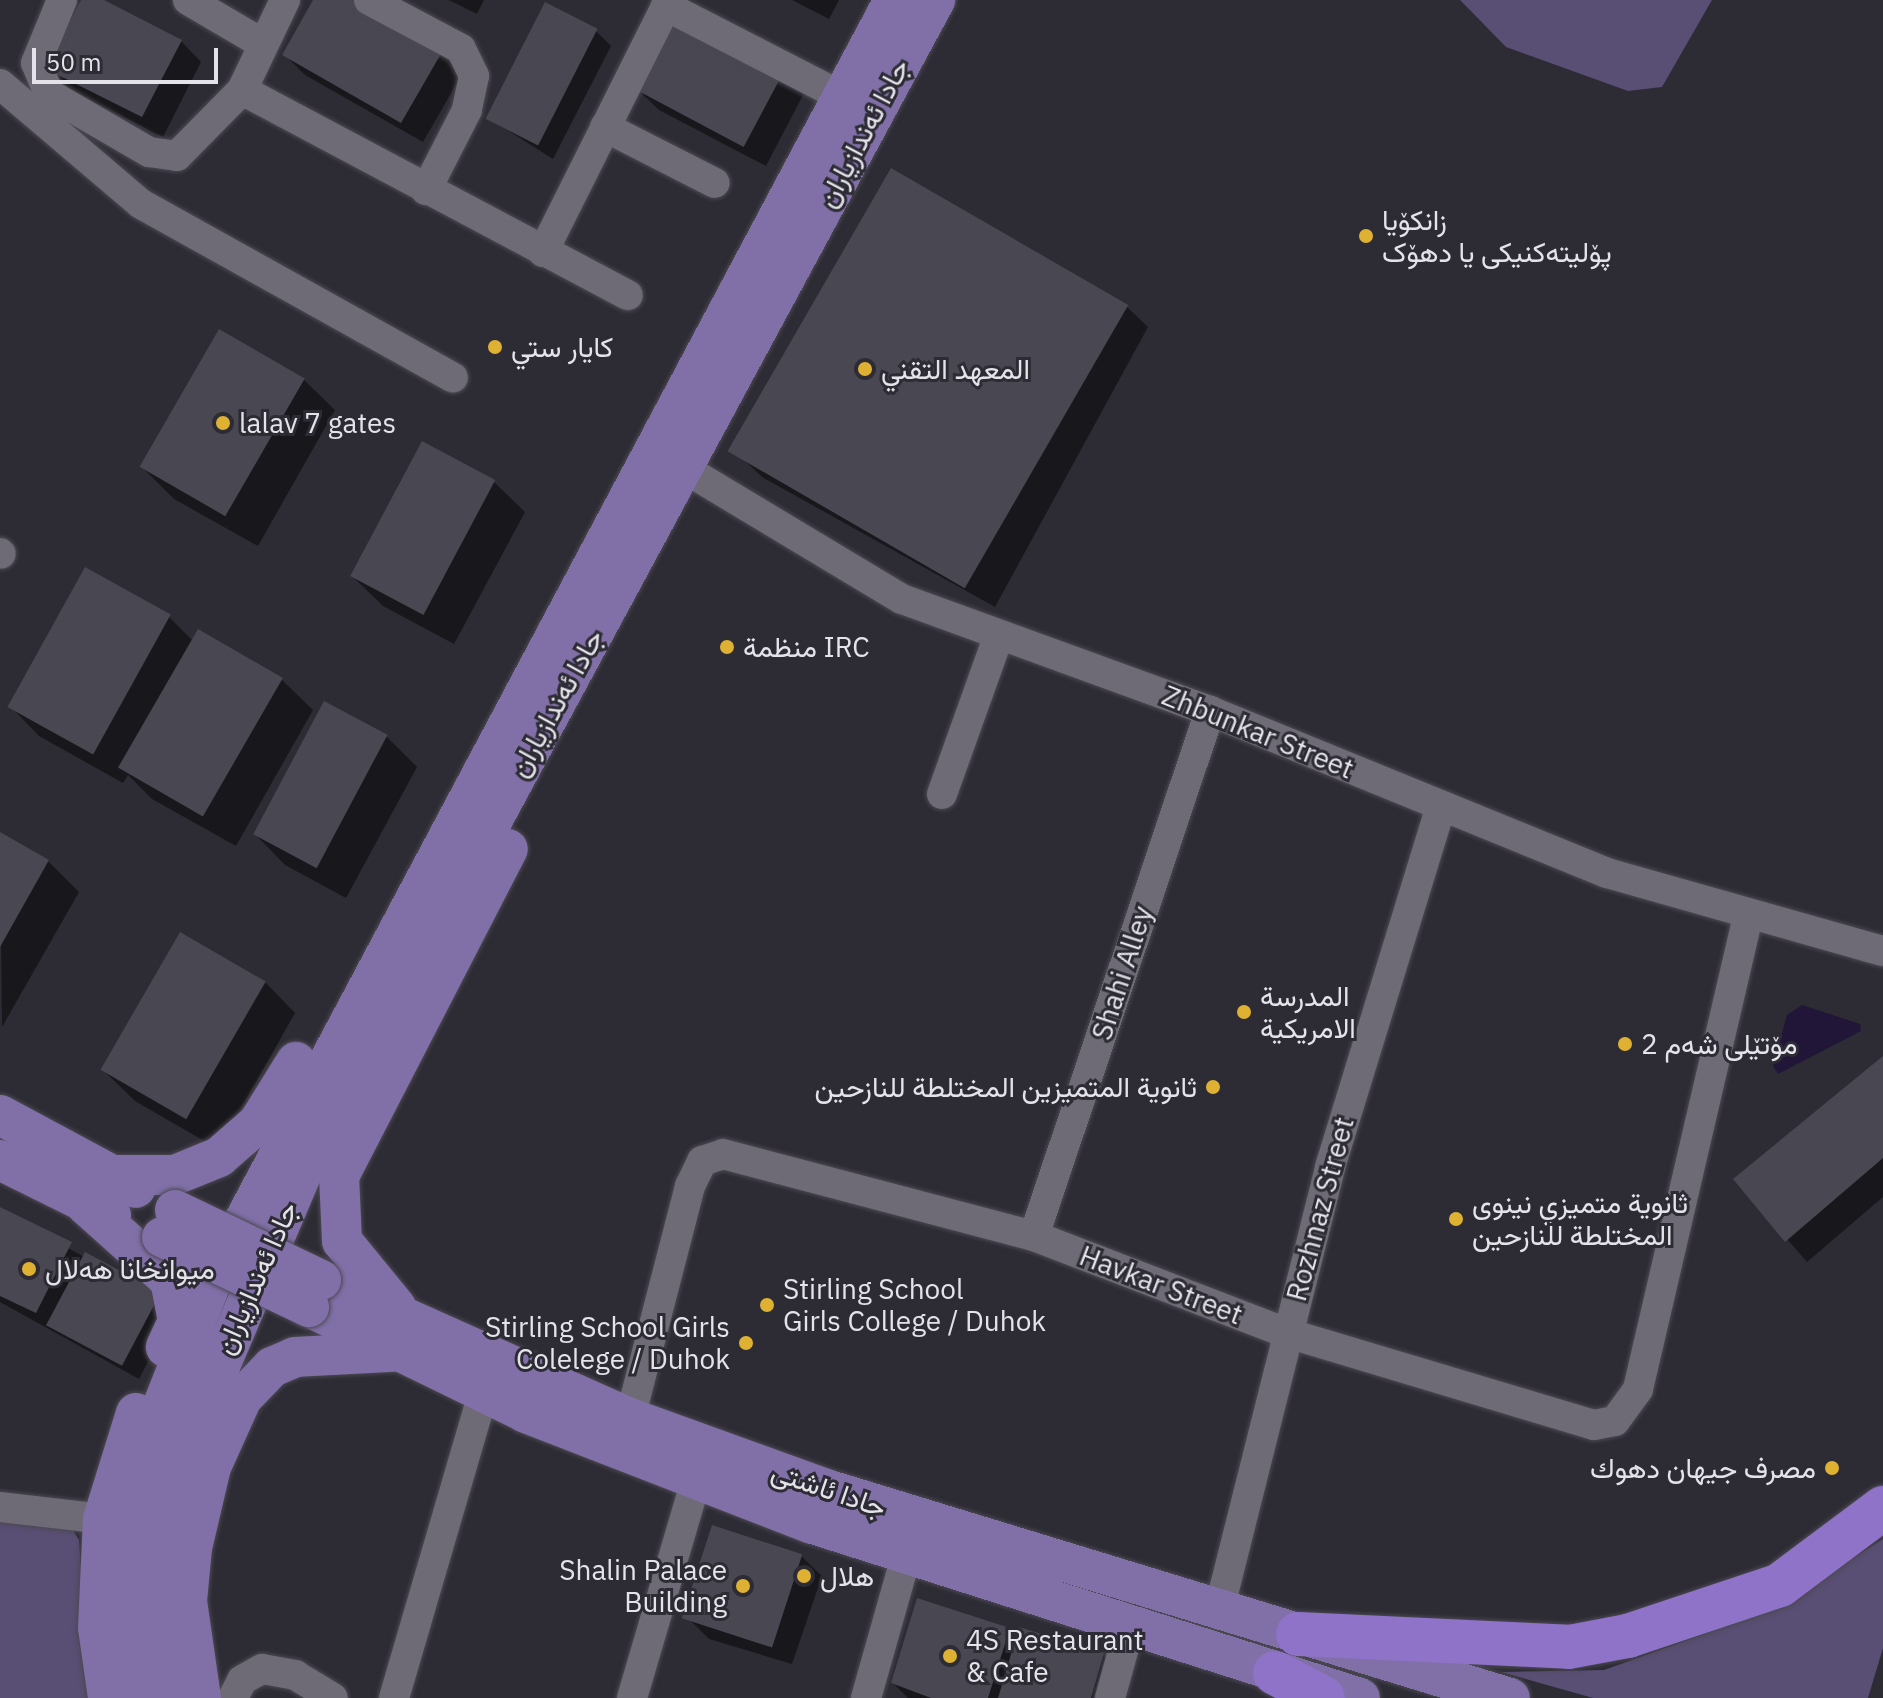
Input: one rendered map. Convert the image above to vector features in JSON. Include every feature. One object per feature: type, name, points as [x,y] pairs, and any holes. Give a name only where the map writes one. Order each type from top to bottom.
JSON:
[{"type":"highway","points":[[1298,1634],[1542,1647],[1628,1636],[1780,1585],[1883,1508]]},
{"type":"highway","points":[[1275,1673],[1323,1698]]},
{"type":"main road","name":"جادا ئەندازیاران","points":[[671,460],[843,97],[894,0]]},
{"type":"main road","name":"جادا ئەندازیاران","points":[[179,1411],[241,1219],[935,0]]},
{"type":"main road","points":[[113,1175],[147,1179],[201,1166],[258,1123],[437,795],[493,706],[577,629]]},
{"type":"main road","points":[[201,1698],[187,1601],[192,1548],[211,1467],[242,1398],[272,1367],[295,1357],[405,1338],[342,1241],[339,1176],[502,860],[557,741],[577,629]]},
{"type":"main road","points":[[0,1115],[113,1175],[169,1223]]},
{"type":"main road","points":[[4,1171],[86,1205],[169,1223]]},
{"type":"main road","points":[[86,1205],[170,1280],[178,1321],[120,1449],[103,1519],[98,1628],[108,1698]]},
{"type":"main road","name":"جادا ئاشتی","points":[[169,1223],[405,1338],[630,1418],[1218,1614],[1298,1634],[1510,1698]]},
{"type":"main road","name":"جادا ئاشتی","points":[[405,1338],[483,1394],[696,1480],[906,1557],[1360,1698]]},
{"type":"main road","points":[[139,1698],[130,1654],[131,1533],[179,1411]]},
{"type":"main road","points":[[173,1698],[161,1588],[179,1411]]},
{"type":"street","points":[[62,0],[36,63],[49,94],[149,152],[177,156],[242,90],[285,0]]},
{"type":"street","points":[[188,0],[263,44]]},
{"type":"street","points":[[369,0],[461,49],[474,76],[467,110],[426,190]]},
{"type":"street","points":[[543,252],[667,3],[843,97]]},
{"type":"street","points":[[0,84],[141,204],[453,378]]},
{"type":"street","points":[[242,90],[628,295]]},
{"type":"street","points":[[605,127],[715,183]]},
{"type":"street","name":"Zhbunkar Street","points":[[671,460],[902,599],[1210,711],[1440,809],[1747,919],[1883,951]]},
{"type":"street","points":[[942,794],[999,635]]},
{"type":"street","name":"Shahi Alley","points":[[1034,1236],[1210,711]]},
{"type":"street","name":"Rozhnaz Street","points":[[1218,1614],[1287,1333],[1367,1038],[1440,809]]},
{"type":"street","name":"Havkar Street","points":[[630,1418],[702,1161],[752,1156],[1034,1236],[1287,1333],[1594,1425],[1630,1409],[1747,919]]},
{"type":"street","points":[[394,1698],[483,1394]]},
{"type":"street","points":[[632,1698],[696,1480]]},
{"type":"street","points":[[0,1507],[103,1519]]},
{"type":"street","points":[[866,1698],[906,1557]]},
{"type":"street","points":[[1110,1698],[1130,1626]]},
{"type":"street","points":[[233,1698],[242,1680],[262,1669],[295,1675],[333,1698]]},
{"type":"shaded area","points":[[1460,0],[1712,0],[1662,87],[1628,91],[1506,47]]},
{"type":"shaded area","points":[[1802,1005],[1860,1024],[1861,1031],[1778,1074],[1773,1066],[1787,1015]]},
{"type":"shaded area","points":[[0,1512],[69,1524],[79,1540],[89,1698],[0,1698]]},
{"type":"shaded area","points":[[1883,1539],[1883,1648],[1868,1698],[1593,1698],[1501,1672],[1604,1670],[1766,1612]]},
{"type":"building","points":[[81,0],[104,0],[182,40],[142,117],[46,69]]},
{"type":"building","points":[[313,0],[352,0],[442,52],[401,123],[282,55]]},
{"type":"building","points":[[545,2],[598,29],[538,146],[486,119]]},
{"type":"building","points":[[674,16],[783,74],[744,147],[635,89]]},
{"type":"building","points":[[891,168],[1128,305],[965,588],[728,451]]},
{"type":"building","name":"lalav 7 gates","points":[[219,329],[305,378],[225,516],[140,467]]},
{"type":"building","name":"lalav 7 gates","points":[[422,441],[495,480],[423,615],[350,576]]},
{"type":"building","points":[[85,567],[171,615],[93,754],[7,707]]},
{"type":"building","points":[[198,629],[283,678],[203,817],[118,768]]},
{"type":"building","points":[[324,701],[388,735],[317,868],[253,834]]},
{"type":"building","points":[[0,832],[49,860],[0,947]]},
{"type":"building","points":[[180,932],[266,982],[186,1119],[101,1070]]},
{"type":"building","points":[[1883,1056],[1883,1158],[1785,1242],[1733,1179]]},
{"type":"building","name":"میوانخانا هەلال","points":[[0,1207],[72,1242],[36,1313],[0,1296]]},
{"type":"building","points":[[85,1252],[161,1292],[122,1366],[46,1325]]},
{"type":"building","name":"Shalin Palace Building","points":[[712,1525],[802,1554],[772,1648],[682,1618]]},
{"type":"building","name":"4S Restaurant & Cafe","points":[[917,1598],[1010,1628],[988,1698],[931,1698],[891,1683]]},
{"type":"building","points":[[1019,1627],[1104,1653],[1091,1698],[998,1698]]},
{"type":"place","name":"زانکۆیا پۆلیتەکنیکی یا دهۆک","points":[[1366,236]]},
{"type":"place","name":"كايار ستي","points":[[495,347]]},
{"type":"place","name":"المعهد التقني","points":[[865,369]]},
{"type":"place","name":"lalav 7 gates","points":[[223,423]]},
{"type":"place","name":"منظمة IRC","points":[[727,647]]},
{"type":"place","name":"المدرسة الامريكية","points":[[1244,1012]]},
{"type":"place","name":"مۆتێلی شەم 2","points":[[1625,1044]]},
{"type":"place","name":"ثانوية المتميزين المختلطة للنازحين","points":[[1213,1087]]},
{"type":"place","name":"ثانوية متميزي نينوى المختلطة للنازحين","points":[[1456,1219]]},
{"type":"place","name":"میوانخانا هەلال","points":[[29,1269]]},
{"type":"place","name":"Stirling School Girls College / Duhok","points":[[767,1305]]},
{"type":"place","name":"Stirling School Girls Colelege / Duhok","points":[[746,1343]]},
{"type":"place","name":"مصرف جيهان دهوك","points":[[1832,1468]]},
{"type":"place","name":"هلال","points":[[804,1576]]},
{"type":"place","name":"Shalin Palace Building","points":[[743,1586]]},
{"type":"place","name":"4S Restaurant & Cafe","points":[[950,1656]]}]
